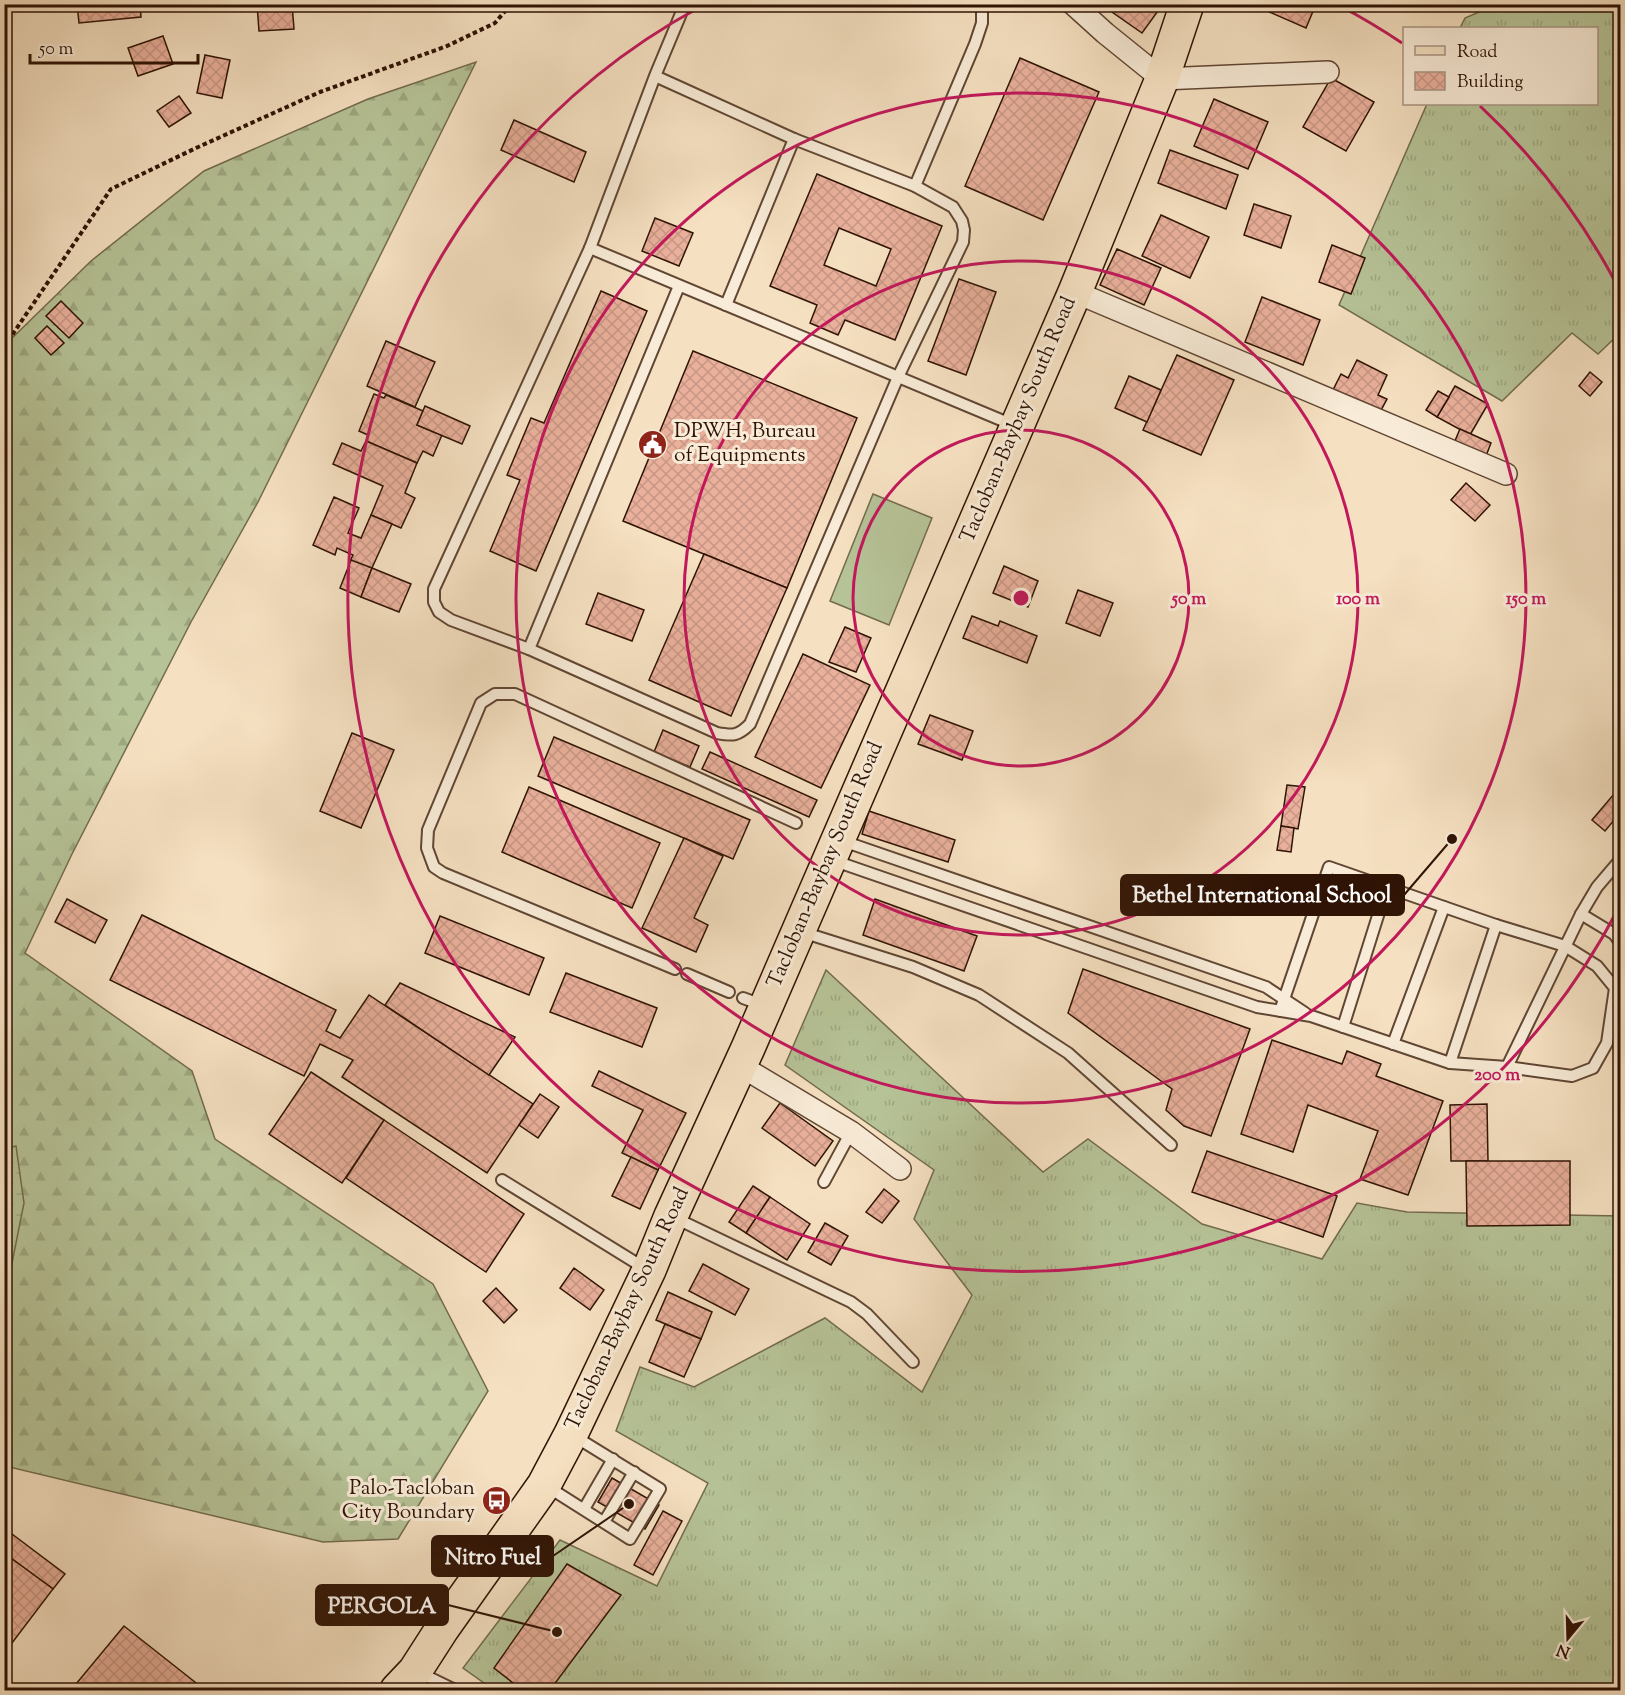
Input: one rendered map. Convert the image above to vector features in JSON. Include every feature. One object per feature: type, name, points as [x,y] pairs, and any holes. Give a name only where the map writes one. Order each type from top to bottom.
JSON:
[{"type":"main road","name":"Tacloban-Baybay South Road","points":[[406,1681],[544,1485],[571,1434],[649,1270],[739,1065],[754,1002],[798,931],[1075,292],[1161,79],[1187,4]]},
{"type":"street","points":[[1072,4],[1161,79],[1328,72]]},
{"type":"street","points":[[1075,292],[1506,474]]},
{"type":"street","points":[[739,1065],[851,1132],[900,1169]]},
{"type":"lane","points":[[656,76],[794,139],[915,186],[953,207],[962,221],[964,230],[963,242],[898,377],[750,724],[741,733],[729,736],[717,733],[529,649],[451,620],[439,612],[434,602],[434,589],[590,248],[656,76],[685,4]]},
{"type":"lane","points":[[915,186],[975,44],[982,23],[982,4]]},
{"type":"lane","points":[[726,305],[794,139]]},
{"type":"lane","points":[[590,248],[1016,426]]},
{"type":"lane","points":[[529,649],[679,286]]},
{"type":"lane","points":[[675,969],[442,873],[434,867],[427,848],[428,830],[481,703],[495,694],[515,694],[796,823]]},
{"type":"lane","points":[[833,849],[1266,987],[1311,1016]]},
{"type":"lane","points":[[833,849],[1257,1006],[1280,1011],[1311,1016],[1450,1063],[1507,1067],[1572,1076],[1593,1068],[1607,1043],[1615,988],[1597,966],[1565,946],[1496,925],[1329,867],[1280,1011]]},
{"type":"lane","points":[[1507,1067],[1581,914],[1597,887],[1620,860]]},
{"type":"lane","points":[[1343,1027],[1387,887]]},
{"type":"lane","points":[[1393,1044],[1444,907]]},
{"type":"lane","points":[[1581,914],[1614,934],[1620,942]]},
{"type":"lane","points":[[1450,1063],[1496,925]]},
{"type":"lane","points":[[798,931],[913,967],[979,995],[1068,1053],[1171,1144]]},
{"type":"lane","points":[[687,974],[729,992]]},
{"type":"lane","points":[[824,1182],[851,1132]]},
{"type":"lane","points":[[502,1179],[649,1270]]},
{"type":"lane","points":[[671,1216],[850,1302],[867,1314],[913,1362]]},
{"type":"lane","points":[[544,1485],[630,1539],[660,1489],[571,1434]]},
{"type":"lane","points":[[584,1509],[613,1459]]},
{"type":"lane","points":[[604,1522],[634,1472]]},
{"type":"lane","points":[[406,1681],[455,1690]]},
{"type":"path","points":[[4,347],[111,189],[320,92],[447,46],[495,23],[512,4]]},
{"type":"green space","points":[[1495,5],[1620,5],[1620,333],[1598,354],[1572,333],[1502,401],[1339,305],[1427,105],[1598,105],[1598,27],[1460,27],[1465,18]]},
{"type":"green space","points":[[476,62],[258,502],[191,622],[72,854],[25,953],[192,1071],[215,1139],[433,1284],[488,1391],[398,1539],[323,1542],[5,1466],[5,345],[91,261],[204,171],[368,99]]},
{"type":"green space","points":[[873,494],[932,518],[889,625],[830,601]]},
{"type":"green space","points":[[826,970],[1043,1172],[1088,1139],[1202,1224],[1322,1259],[1357,1203],[1407,1212],[1620,1216],[1620,1690],[494,1690],[463,1668],[560,1540],[657,1586],[708,1483],[616,1431],[640,1367],[694,1387],[825,1318],[922,1392],[972,1295],[914,1219],[934,1170],[785,1065]]},
{"type":"green space","points":[[16,1146],[24,1203],[11,1268],[5,1272],[5,1149]]},
{"type":"building","points":[[77,4],[140,4],[141,17],[79,23]]},
{"type":"building","points":[[257,4],[292,4],[294,29],[259,31]]},
{"type":"building","points":[[1117,4],[1163,4],[1142,33],[1112,12]]},
{"type":"building","points":[[1267,4],[1316,4],[1306,28],[1265,10]]},
{"type":"building","points":[[163,36],[173,64],[138,76],[128,48]]},
{"type":"building","points":[[205,55],[230,60],[222,98],[197,93]]},
{"type":"building","points":[[1020,58],[1099,92],[1043,220],[965,186]]},
{"type":"building","points":[[1331,78],[1374,102],[1346,151],[1303,127]]},
{"type":"building","points":[[179,96],[191,113],[169,127],[157,111]]},
{"type":"building","points":[[1214,99],[1268,122],[1248,169],[1194,146]]},
{"type":"building","points":[[514,120],[586,152],[574,182],[501,150]]},
{"type":"building","points":[[1170,150],[1238,175],[1226,209],[1158,183]]},
{"type":"building","points":[[817,174],[942,226],[895,340],[845,320],[838,335],[810,323],[817,305],[770,286]],"holes":[[[839,228],[891,249],[876,286],[824,265]]]},
{"type":"building","points":[[1254,204],[1291,216],[1281,248],[1244,235]]},
{"type":"building","points":[[1161,215],[1209,237],[1190,278],[1142,256]]},
{"type":"building","points":[[655,218],[693,233],[679,266],[642,251]]},
{"type":"building","points":[[1332,245],[1365,258],[1351,294],[1319,282]]},
{"type":"building","points":[[1117,249],[1161,268],[1144,305],[1100,285]]},
{"type":"building","points":[[959,279],[996,292],[966,375],[928,361]]},
{"type":"building","points":[[601,291],[647,311],[536,571],[490,551],[520,480],[507,475],[531,418],[544,423]]},
{"type":"building","points":[[1262,297],[1320,320],[1303,365],[1245,342]]},
{"type":"building","points":[[61,301],[83,323],[69,338],[46,316]]},
{"type":"building","points":[[47,326],[64,343],[51,355],[35,338]]},
{"type":"building","points":[[386,341],[435,362],[415,407],[367,386]]},
{"type":"building","points":[[693,351],[857,418],[787,588],[623,521]]},
{"type":"building","points":[[1177,355],[1234,380],[1201,455],[1143,430]]},
{"type":"building","points":[[1357,360],[1387,375],[1378,395],[1387,399],[1379,414],[1333,390],[1341,374],[1348,378]]},
{"type":"building","points":[[1590,372],[1602,382],[1590,396],[1579,386]]},
{"type":"building","points":[[1129,376],[1161,390],[1147,422],[1115,408]]},
{"type":"building","points":[[1455,386],[1488,404],[1470,435],[1437,417]]},
{"type":"building","points":[[1438,391],[1449,397],[1437,417],[1426,410]]},
{"type":"building","points":[[374,394],[384,398],[386,395],[423,411],[417,425],[442,435],[433,456],[423,451],[417,463],[366,441],[368,435],[359,431]]},
{"type":"building","points":[[425,406],[470,426],[462,444],[417,425]]},
{"type":"building","points":[[1460,429],[1491,443],[1486,456],[1454,443]]},
{"type":"building","points":[[366,441],[417,463],[405,493],[415,498],[401,528],[371,515],[383,486],[333,464],[342,443],[361,451]]},
{"type":"building","points":[[1466,483],[1490,505],[1475,521],[1451,500]]},
{"type":"building","points":[[334,497],[359,508],[348,533],[361,538],[371,515],[392,524],[371,570],[350,561],[353,555],[337,548],[335,555],[313,545]]},
{"type":"building","points":[[704,554],[787,588],[731,716],[649,680]]},
{"type":"building","points":[[351,560],[372,568],[361,597],[340,588]]},
{"type":"building","points":[[1004,566],[1038,581],[1028,607],[993,593]]},
{"type":"building","points":[[372,568],[411,584],[399,612],[361,597]]},
{"type":"building","points":[[1078,590],[1113,603],[1100,636],[1066,623]]},
{"type":"building","points":[[598,593],[644,610],[632,641],[586,624]]},
{"type":"building","points":[[972,616],[998,626],[1000,621],[1037,636],[1027,663],[963,638]]},
{"type":"building","points":[[845,627],[871,638],[856,672],[829,662]]},
{"type":"building","points":[[803,654],[870,685],[821,788],[755,757]]},
{"type":"building","points":[[930,715],[973,731],[962,760],[918,744]]},
{"type":"building","points":[[663,730],[699,746],[690,767],[654,752]]},
{"type":"building","points":[[352,733],[394,750],[361,828],[320,811]]},
{"type":"building","points":[[554,737],[750,820],[733,859],[538,776]]},
{"type":"building","points":[[710,752],[817,800],[809,817],[702,769]]},
{"type":"building","points":[[1287,785],[1305,787],[1298,829],[1281,826]]},
{"type":"building","points":[[529,787],[660,843],[632,908],[502,852]]},
{"type":"building","points":[[1620,787],[1620,813],[1605,831],[1592,820]]},
{"type":"building","points":[[869,811],[955,840],[948,862],[862,834]]},
{"type":"building","points":[[1281,826],[1294,828],[1291,852],[1277,850]]},
{"type":"building","points":[[684,838],[723,856],[694,918],[708,925],[696,952],[642,928]]},
{"type":"building","points":[[67,899],[107,920],[95,943],[55,922]]},
{"type":"building","points":[[875,899],[977,936],[964,971],[863,935]]},
{"type":"building","points":[[142,915],[336,1010],[326,1031],[340,1038],[369,995],[533,1104],[487,1173],[342,1077],[353,1060],[320,1044],[304,1076],[110,980]]},
{"type":"building","points":[[440,916],[544,958],[529,995],[425,953]]},
{"type":"building","points":[[1083,969],[1250,1029],[1211,1136],[1184,1126],[1166,1110],[1172,1089],[1068,1013]]},
{"type":"building","points":[[566,973],[657,1008],[642,1047],[550,1012]]},
{"type":"building","points":[[400,983],[515,1037],[489,1075],[385,1005]]},
{"type":"building","points":[[1272,1040],[1342,1064],[1347,1051],[1381,1064],[1376,1076],[1443,1101],[1408,1195],[1360,1179],[1378,1131],[1308,1105],[1293,1152],[1241,1134]]},
{"type":"building","points":[[599,1071],[686,1113],[658,1170],[622,1153],[643,1110],[592,1086]]},
{"type":"building","points":[[311,1072],[384,1120],[342,1183],[269,1134]]},
{"type":"building","points":[[540,1094],[559,1107],[538,1138],[519,1125]]},
{"type":"building","points":[[780,1103],[833,1141],[815,1166],[762,1128]]},
{"type":"building","points":[[1487,1104],[1488,1161],[1451,1161],[1450,1105]]},
{"type":"building","points":[[384,1120],[524,1214],[486,1272],[346,1178]]},
{"type":"building","points":[[1207,1151],[1337,1196],[1323,1237],[1192,1192]]},
{"type":"building","points":[[631,1157],[658,1170],[640,1209],[612,1196]]},
{"type":"building","points":[[1466,1161],[1570,1161],[1570,1225],[1467,1226]]},
{"type":"building","points":[[753,1186],[770,1197],[746,1233],[729,1222]]},
{"type":"building","points":[[884,1189],[899,1201],[882,1223],[866,1212]]},
{"type":"building","points":[[770,1197],[810,1224],[787,1260],[746,1233]]},
{"type":"building","points":[[825,1223],[848,1236],[831,1265],[808,1252]]},
{"type":"building","points":[[703,1264],[749,1289],[735,1315],[689,1291]]},
{"type":"building","points":[[574,1268],[604,1290],[590,1310],[560,1288]]},
{"type":"building","points":[[496,1288],[517,1310],[504,1323],[483,1301]]},
{"type":"building","points":[[668,1292],[712,1312],[701,1339],[656,1320]]},
{"type":"building","points":[[665,1324],[701,1339],[684,1377],[649,1362]]},
{"type":"building","points":[[612,1478],[659,1505],[645,1529],[598,1502]]},
{"type":"building","points":[[663,1511],[682,1521],[653,1575],[634,1565]]},
{"type":"building","points":[[4,1528],[65,1574],[53,1589],[4,1553]]},
{"type":"building","points":[[4,1553],[53,1589],[12,1643],[4,1637]]},
{"type":"building","points":[[567,1564],[621,1595],[550,1690],[522,1690],[494,1668]]},
{"type":"building","points":[[124,1626],[205,1690],[71,1690]]},
{"type":"place","name":"DPWH, Bureau of Equipments","points":[[653,444]]},
{"type":"place","name":"Bethel International School","points":[[1452,839]]},
{"type":"place","name":"Palo-Tacloban City Boundary","points":[[496,1501]]},
{"type":"place","name":"Nitro Fuel","points":[[629,1504]]},
{"type":"place","name":"PERGOLA","points":[[557,1632]]}]
